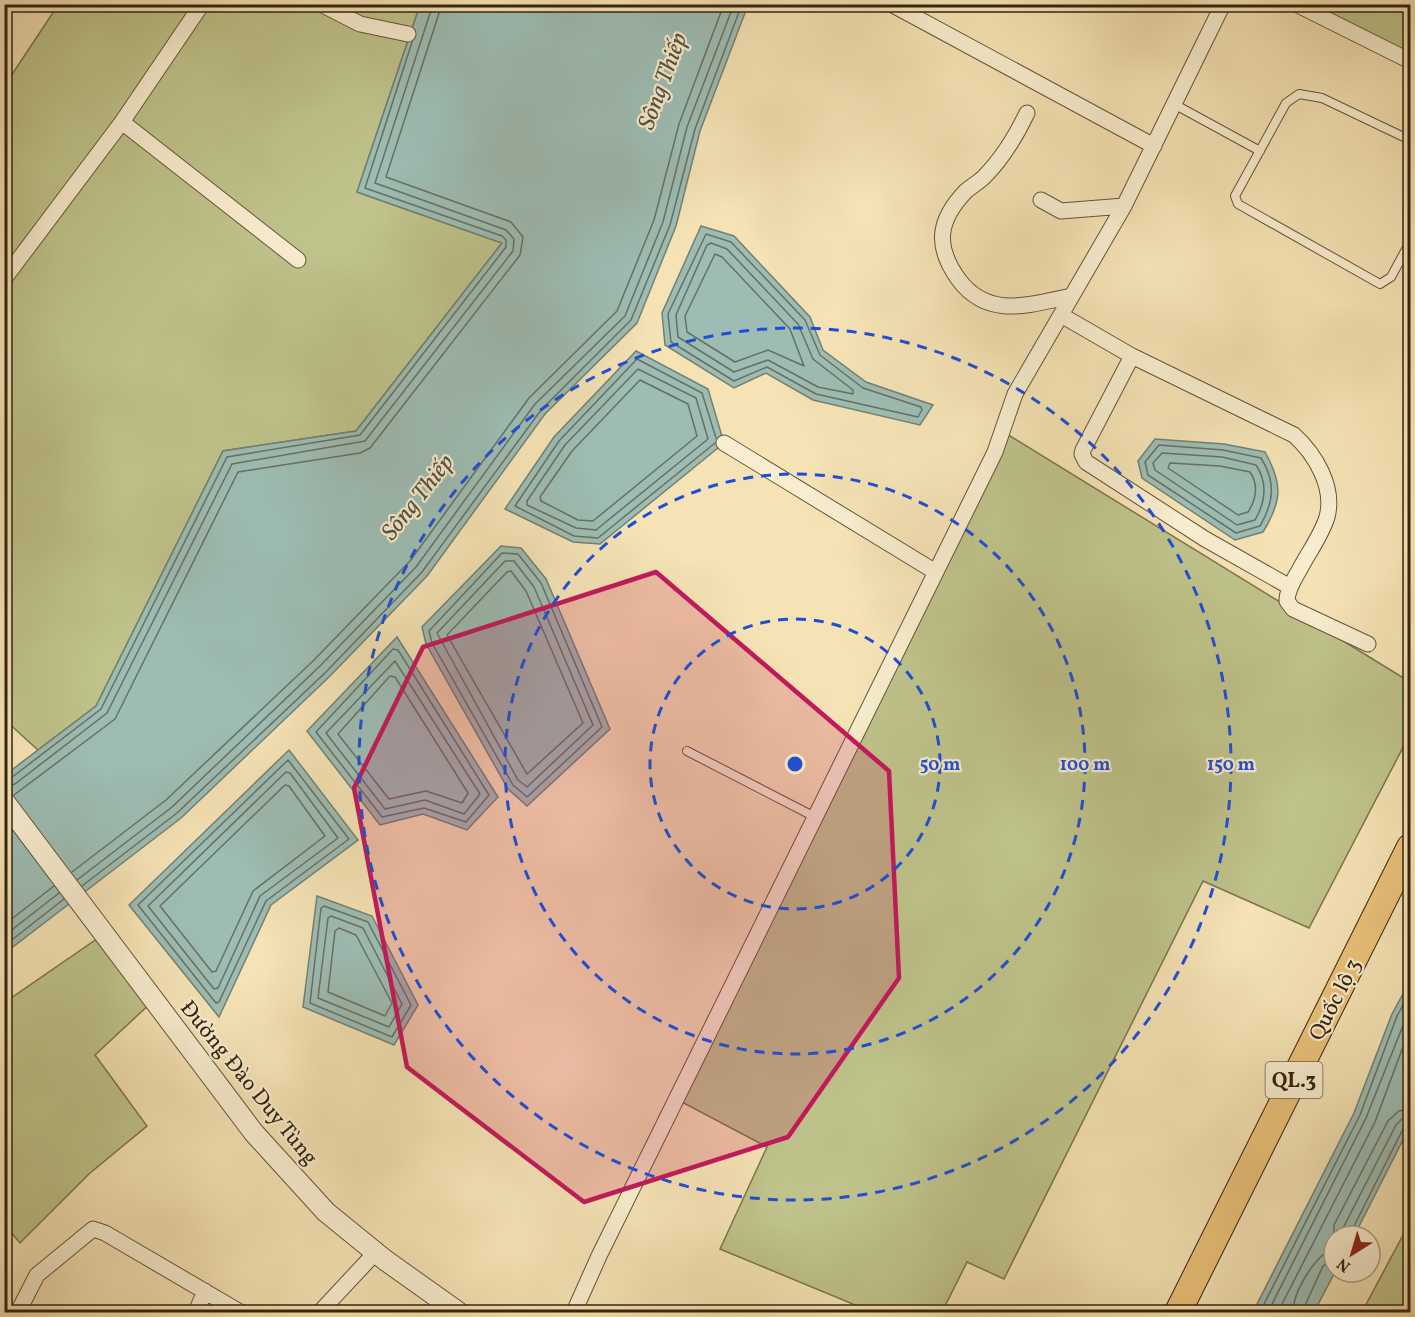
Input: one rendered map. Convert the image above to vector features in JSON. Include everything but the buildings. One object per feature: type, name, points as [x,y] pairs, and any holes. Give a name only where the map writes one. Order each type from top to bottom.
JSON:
[{"type":"highway","name":"Quốc lộ 3","points":[[1178,1312],[1410,847]]},
{"type":"street","points":[[4,279],[122,122],[202,4]]},
{"type":"street","points":[[321,4],[360,24],[408,34]]},
{"type":"street","points":[[891,4],[1154,146]]},
{"type":"street","points":[[574,1312],[599,1256],[934,571],[995,452],[1015,394],[1124,206],[1154,146],[1172,103],[1223,4]]},
{"type":"street","points":[[1296,4],[1410,61]]},
{"type":"street","points":[[1027,113],[1000,159],[983,178],[966,191],[947,218],[941,234],[942,251],[960,282],[983,301],[1007,308],[1072,296]]},
{"type":"street","points":[[122,122],[298,260]]},
{"type":"street","points":[[1041,200],[1061,211],[1124,206]]},
{"type":"street","points":[[1061,315],[1132,356],[1294,435],[1308,447],[1329,496],[1327,518],[1290,587],[1287,601],[1293,609],[1368,644]]},
{"type":"street","points":[[1132,356],[1083,450],[1082,454],[1086,462],[1205,539],[1290,587]]},
{"type":"street","points":[[724,443],[934,571]]},
{"type":"street","name":"Đường Đào Duy Tùng","points":[[4,801],[254,1133],[326,1212],[458,1312]]},
{"type":"street","points":[[18,1312],[37,1275],[93,1229],[105,1233],[240,1312]]},
{"type":"street","points":[[320,1312],[376,1252]]},
{"type":"street","points":[[196,1312],[205,1291]]},
{"type":"lane","points":[[1410,140],[1322,98],[1299,94],[1286,104],[1235,196],[1238,204],[1380,284],[1391,277],[1410,242]]},
{"type":"lane","points":[[1172,103],[1260,151]]},
{"type":"lane","points":[[687,751],[815,817]]},
{"type":"highlighted area","points":[[656,572],[889,771],[899,978],[788,1137],[584,1202],[407,1067],[354,788],[423,647]]},
{"type":"green space","points":[[58,5],[420,5],[357,192],[502,243],[356,431],[223,451],[96,706],[38,750],[5,720],[5,85]]},
{"type":"green space","points":[[1296,5],[1410,5],[1410,61]]},
{"type":"green space","points":[[1002,431],[1410,682],[1410,734],[1309,928],[1203,881],[1004,1279],[967,1262],[942,1312],[872,1312],[720,1249],[767,1147],[676,1099]]},
{"type":"green space","points":[[104,934],[154,1000],[95,1055],[147,1126],[90,1173],[20,1243],[5,1225],[4,1003]]},
{"type":"green space","points":[[1410,1222],[1410,1312],[1362,1312],[1377,1284],[1382,1284],[1382,1274]]},
{"type":"water","name":"Sông Thiếp","points":[[420,5],[748,5],[700,131],[676,226],[637,323],[545,414],[427,576],[330,676],[181,818],[5,953],[5,775],[96,706],[223,451],[356,431],[502,243],[357,192]]},
{"type":"water","points":[[701,226],[734,236],[810,317],[823,350],[866,382],[933,405],[920,425],[813,400],[766,373],[734,388],[665,345],[662,313]]},
{"type":"water","points":[[636,351],[708,389],[724,443],[600,544],[573,542],[505,509],[554,437]]},
{"type":"water","points":[[1155,439],[1224,444],[1265,452],[1275,474],[1278,492],[1274,511],[1263,532],[1235,540],[1142,478],[1138,461]]},
{"type":"water","points":[[501,546],[521,548],[546,579],[610,729],[527,806],[508,789],[426,644],[422,627]]},
{"type":"water","points":[[397,637],[498,797],[467,830],[423,814],[380,825],[307,731]]},
{"type":"water","points":[[289,750],[358,840],[271,905],[219,1017],[129,905]]},
{"type":"water","points":[[317,896],[372,916],[418,1005],[394,1045],[303,1007]]},
{"type":"water","points":[[1410,981],[1410,1126],[1360,1224],[1322,1224],[1322,1284],[1329,1284],[1314,1312],[1253,1312],[1354,1113],[1392,1014]]}]
